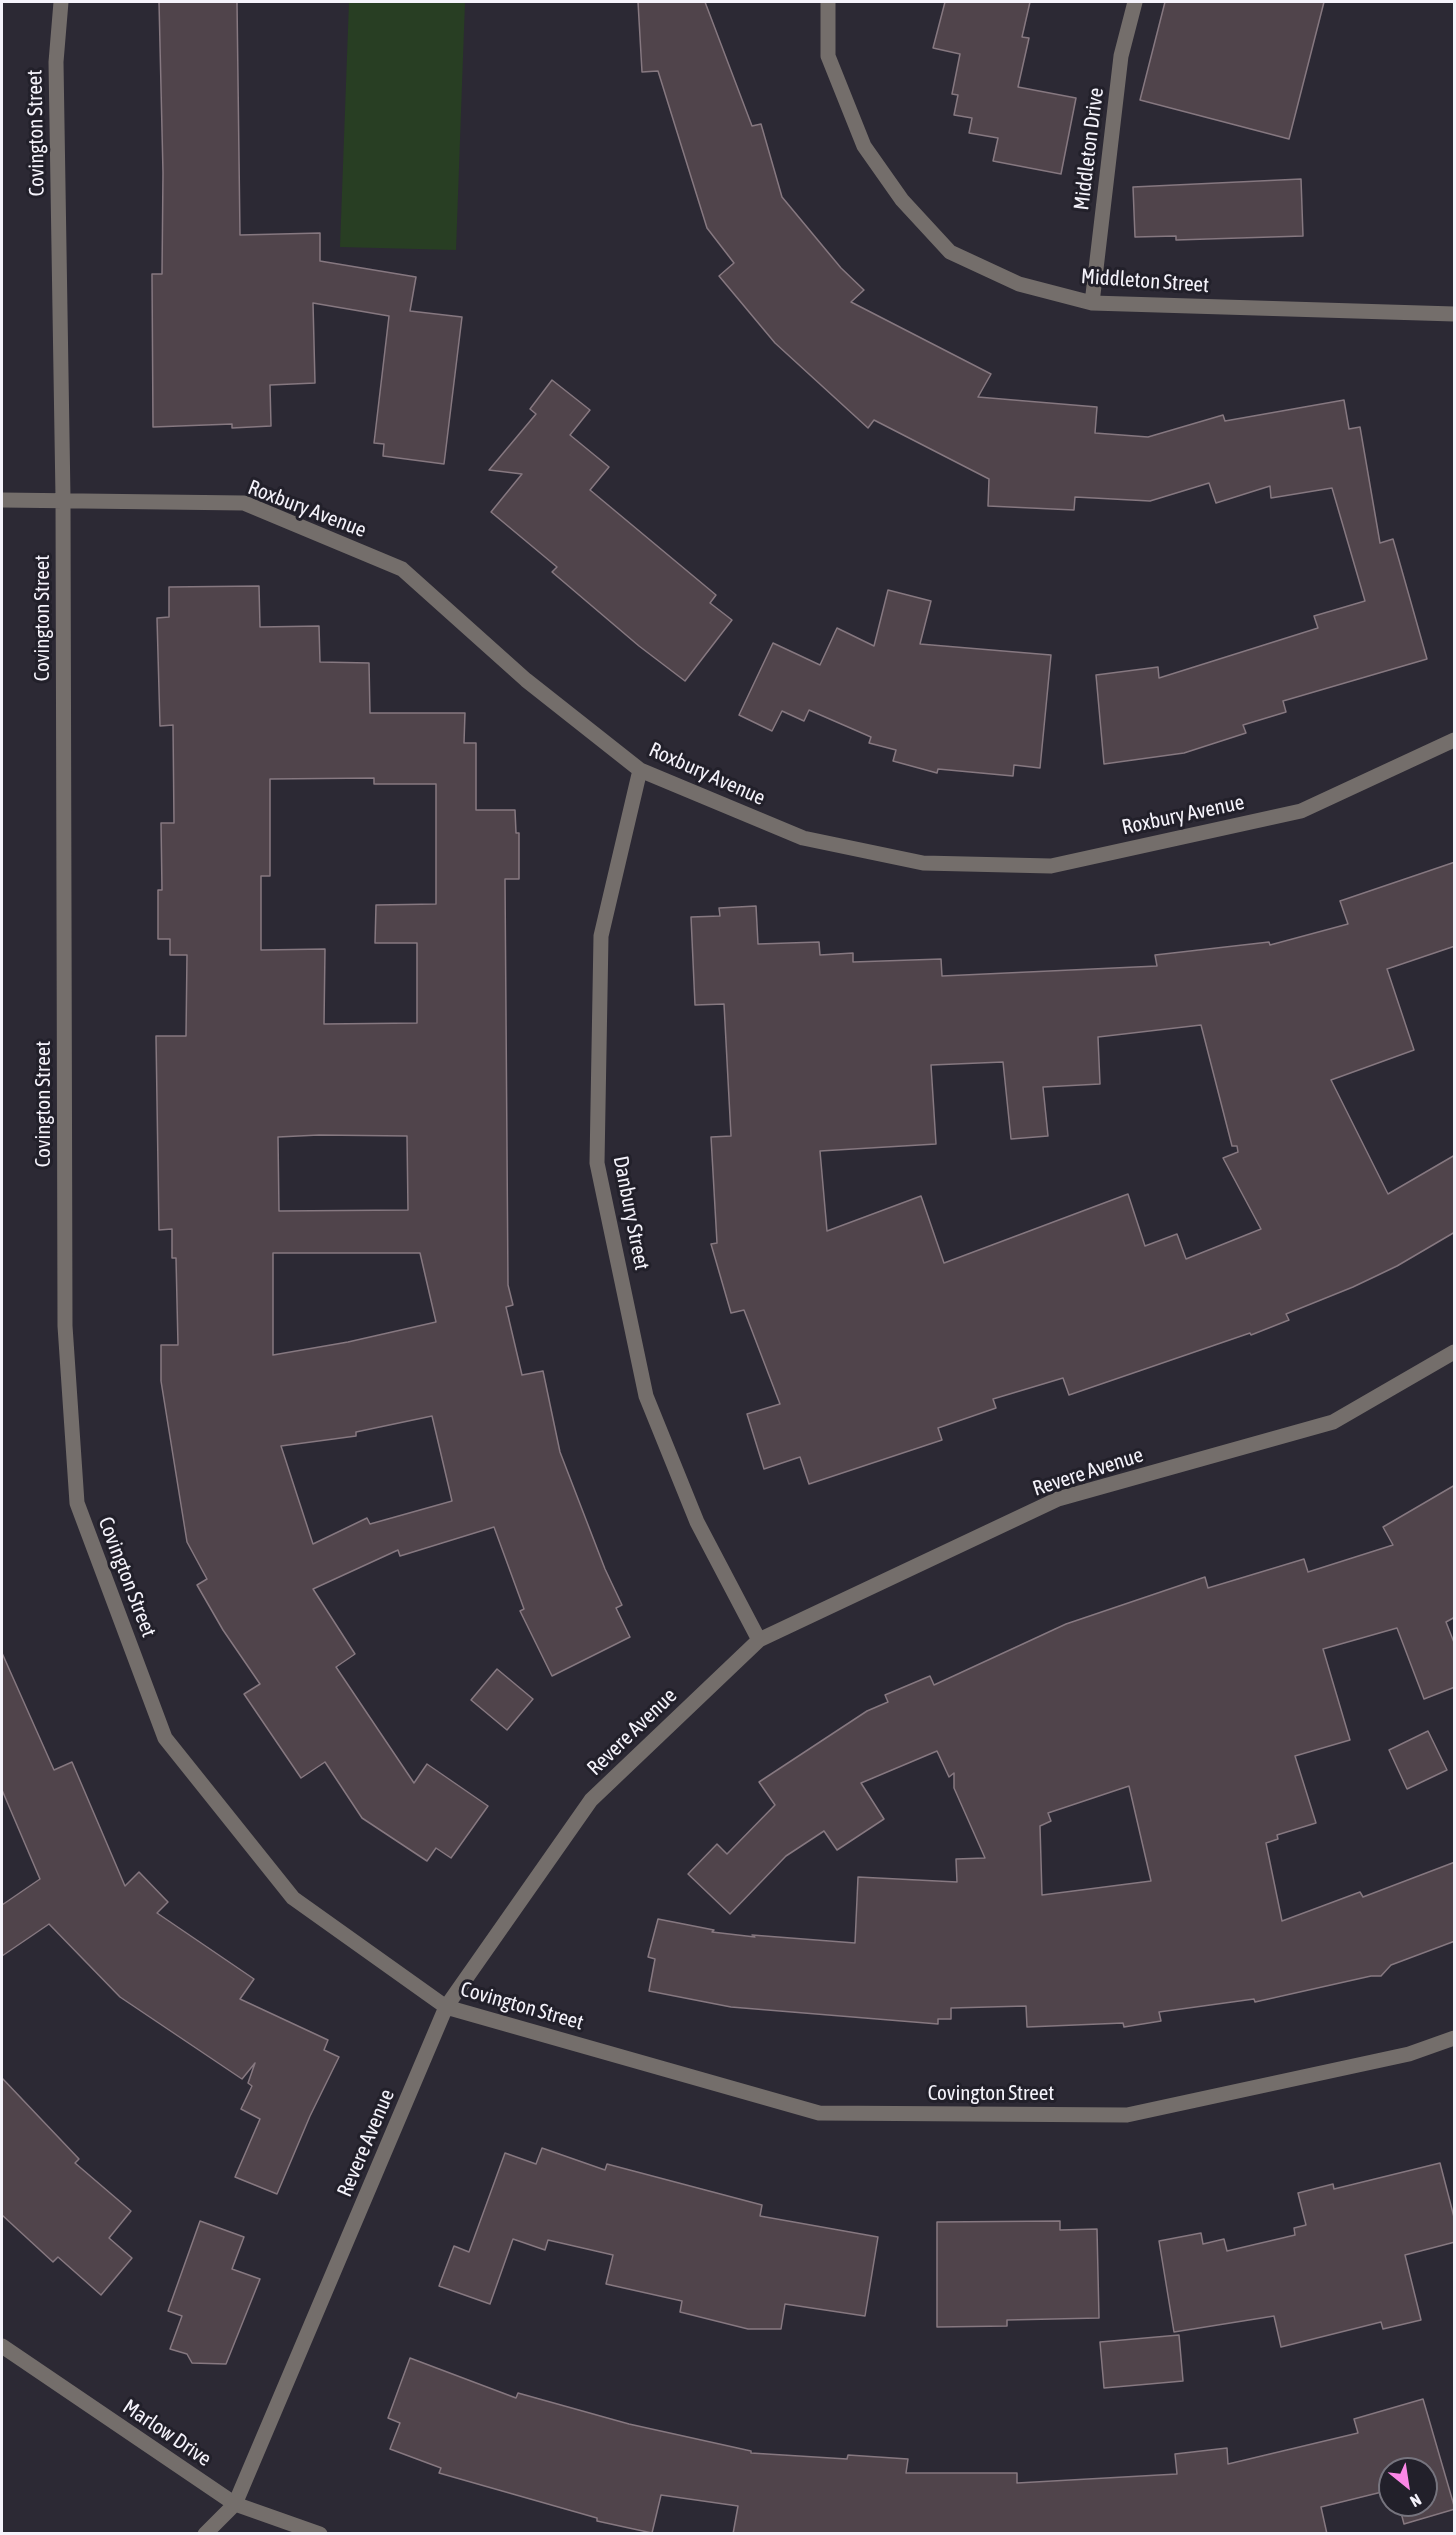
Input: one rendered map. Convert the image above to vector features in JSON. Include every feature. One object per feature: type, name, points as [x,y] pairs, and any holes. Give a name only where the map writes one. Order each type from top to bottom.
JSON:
[{"type":"street","name":"Covington Street","points":[[61,2],[56,62],[63,498],[65,1326],[77,1503],[165,1738],[293,1898],[446,2007],[819,2113],[1127,2115],[1409,2054],[1455,2038]]},
{"type":"street","name":"Middleton Street","points":[[828,2],[828,56],[864,146],[902,200],[951,252],[1019,284],[1092,303],[1455,314]]},
{"type":"street","name":"Middleton Drive","points":[[1092,303],[1121,56],[1135,2]]},
{"type":"street","name":"Roxbury Avenue","points":[[2,500],[63,498],[244,503],[402,568],[526,680],[640,770],[803,838],[923,862],[1051,866],[1301,811],[1455,740]]},
{"type":"street","name":"Danbury Street","points":[[640,770],[601,936],[597,1163],[646,1396],[698,1522],[759,1640]]},
{"type":"street","name":"Revere Avenue","points":[[205,2534],[235,2504],[446,2007],[591,1800],[759,1640],[1058,1499],[1333,1422],[1455,1352]]},
{"type":"street","name":"Marlow Drive","points":[[2,2346],[235,2504],[320,2534]]},
{"type":"green space","points":[[349,2],[465,2],[456,250],[340,247]]},
{"type":"building","points":[[159,2],[237,2],[240,235],[320,233],[320,261],[416,277],[410,311],[462,317],[444,464],[383,456],[384,444],[374,443],[389,316],[313,303],[315,383],[270,385],[271,426],[232,428],[232,424],[153,427],[152,274],[162,274],[163,173]]},
{"type":"building","points":[[638,2],[705,2],[752,126],[761,124],[782,197],[841,268],[864,290],[851,302],[991,374],[978,397],[1097,407],[1095,433],[1148,437],[1223,415],[1225,421],[1344,400],[1349,429],[1360,427],[1380,543],[1393,539],[1427,659],[1283,701],[1286,712],[1243,725],[1246,733],[1184,753],[1104,764],[1096,675],[1158,667],[1159,678],[1318,628],[1314,616],[1365,601],[1332,488],[1271,498],[1270,486],[1216,503],[1209,483],[1150,501],[1075,497],[1074,510],[988,506],[989,479],[874,420],[868,428],[775,343],[719,276],[734,263],[707,228],[658,71],[642,72]]},
{"type":"building","points":[[945,2],[1030,2],[1022,37],[1029,38],[1018,87],[1076,98],[1061,174],[993,161],[998,138],[969,133],[972,118],[954,115],[958,95],[952,94],[960,54],[933,48]]},
{"type":"building","points":[[1165,2],[1324,2],[1289,139],[1140,100]]},
{"type":"building","points":[[1301,179],[1303,236],[1176,240],[1176,236],[1135,237],[1133,187]]},
{"type":"building","points":[[552,380],[590,410],[570,435],[609,467],[590,490],[716,595],[710,603],[732,620],[685,681],[639,646],[552,572],[557,567],[491,512],[522,474],[489,470],[536,414],[530,409]]},
{"type":"building","points":[[259,586],[260,627],[319,626],[320,662],[369,663],[370,713],[465,713],[464,743],[476,743],[476,810],[515,810],[516,833],[519,833],[519,879],[505,879],[508,1285],[513,1305],[506,1307],[522,1375],[543,1371],[560,1452],[605,1569],[622,1605],[616,1608],[630,1637],[552,1676],[520,1611],[524,1609],[494,1527],[400,1556],[398,1550],[313,1589],[355,1654],[336,1667],[414,1783],[427,1764],[488,1806],[451,1858],[436,1848],[427,1861],[362,1818],[325,1762],[301,1778],[244,1694],[260,1684],[223,1630],[197,1585],[207,1579],[187,1542],[161,1381],[161,1345],[178,1345],[176,1258],[172,1258],[172,1229],[159,1230],[156,1036],[186,1036],[187,955],[170,955],[170,939],[158,939],[158,890],[162,890],[161,823],[174,823],[173,725],[160,726],[157,618],[169,617],[169,587]],"holes":[[[374,778],[374,784],[436,784],[436,904],[376,905],[375,943],[417,943],[417,1023],[324,1024],[325,949],[261,950],[261,876],[270,876],[270,779]],[[407,1136],[408,1210],[279,1211],[278,1137]],[[273,1253],[420,1253],[436,1322],[348,1342],[273,1355]],[[432,1416],[452,1501],[370,1524],[367,1518],[313,1544],[281,1446],[356,1436],[356,1432]]]},
{"type":"building","points":[[888,590],[931,601],[920,644],[1051,655],[1040,768],[1014,765],[1013,776],[938,769],[937,773],[893,761],[896,750],[869,743],[871,737],[809,710],[804,721],[782,711],[772,731],[739,715],[773,643],[820,665],[837,628],[874,646]]},
{"type":"building","points":[[1455,862],[1455,946],[1387,969],[1414,1050],[1331,1080],[1388,1194],[1455,1155],[1455,1232],[1397,1266],[1353,1287],[1286,1314],[1289,1320],[1251,1335],[1250,1333],[1069,1395],[1063,1378],[993,1399],[996,1408],[938,1428],[942,1440],[809,1484],[800,1457],[764,1469],[747,1414],[780,1404],[744,1310],[731,1313],[711,1244],[717,1243],[711,1137],[731,1136],[724,1004],[695,1005],[691,917],[720,916],[719,908],[756,906],[758,944],[819,942],[820,955],[853,953],[853,962],[941,959],[942,976],[1157,966],[1155,955],[1269,942],[1270,945],[1348,924],[1340,901]],"holes":[[[1201,1025],[1232,1146],[1237,1146],[1238,1152],[1223,1158],[1261,1229],[1186,1259],[1177,1234],[1145,1246],[1128,1194],[944,1263],[921,1196],[827,1231],[820,1151],[936,1144],[931,1065],[1003,1062],[1011,1139],[1048,1136],[1043,1087],[1100,1084],[1098,1037]]]},
{"type":"building","points":[[1455,1485],[1455,1617],[1446,1622],[1455,1645],[1455,1687],[1424,1699],[1397,1628],[1323,1649],[1350,1740],[1295,1756],[1316,1823],[1277,1835],[1278,1839],[1266,1843],[1282,1921],[1360,1892],[1363,1897],[1455,1862],[1455,1941],[1391,1965],[1381,1976],[1371,1976],[1255,2002],[1254,1999],[1159,2012],[1161,2021],[1124,2027],[1123,2023],[1027,2027],[1026,2006],[951,2008],[951,2019],[938,2019],[938,2024],[731,2007],[649,1991],[655,1959],[648,1957],[658,1919],[714,1930],[712,1932],[855,1943],[858,1877],[957,1882],[956,1859],[985,1858],[954,1788],[954,1773],[949,1777],[937,1751],[861,1783],[884,1819],[837,1850],[824,1831],[786,1856],[730,1914],[688,1874],[717,1844],[727,1854],[775,1805],[759,1782],[867,1711],[888,1702],[885,1695],[930,1676],[934,1685],[1066,1624],[1205,1577],[1208,1588],[1304,1559],[1308,1572],[1393,1545],[1383,1527]],"holes":[[[1129,1786],[1151,1881],[1042,1895],[1040,1826],[1051,1821],[1048,1813]]]},
{"type":"building","points":[[2,1653],[54,1770],[72,1762],[125,1886],[139,1872],[168,1902],[157,1913],[254,1979],[240,1999],[328,2040],[324,2050],[339,2057],[310,2116],[277,2194],[235,2177],[260,2119],[241,2109],[252,2086],[248,2083],[255,2063],[242,2079],[120,1997],[49,1924],[2,1956],[2,1905],[40,1879],[2,1790]]},
{"type":"building","points":[[497,1669],[533,1699],[507,1730],[471,1700]]},
{"type":"building","points":[[1428,1731],[1447,1770],[1407,1789],[1389,1750]]},
{"type":"building","points":[[2,2078],[79,2159],[75,2163],[131,2211],[109,2238],[132,2258],[101,2295],[58,2257],[53,2262],[2,2215]]},
{"type":"building","points":[[542,2148],[605,2170],[607,2164],[762,2205],[760,2216],[878,2237],[865,2316],[785,2304],[781,2329],[748,2329],[680,2312],[682,2301],[606,2284],[613,2255],[548,2240],[545,2250],[513,2239],[490,2304],[439,2286],[454,2246],[469,2252],[505,2153],[536,2164]]},
{"type":"building","points":[[1440,2163],[1455,2221],[1455,2242],[1405,2255],[1421,2320],[1383,2329],[1381,2322],[1281,2347],[1274,2316],[1174,2332],[1159,2241],[1201,2233],[1203,2244],[1224,2239],[1227,2251],[1295,2235],[1294,2228],[1306,2225],[1298,2193],[1333,2184],[1334,2189]]},
{"type":"building","points":[[200,2221],[244,2237],[232,2269],[260,2279],[226,2364],[192,2363],[187,2354],[170,2349],[182,2316],[168,2311]]},
{"type":"building","points":[[1060,2221],[1060,2230],[1097,2229],[1099,2318],[1007,2320],[1007,2326],[937,2327],[937,2222]]},
{"type":"building","points":[[1179,2335],[1183,2381],[1104,2388],[1100,2342]]},
{"type":"building","points":[[410,2358],[516,2398],[518,2393],[629,2424],[751,2451],[751,2453],[847,2459],[848,2455],[908,2459],[906,2473],[1017,2473],[1017,2483],[1177,2474],[1175,2454],[1227,2448],[1228,2464],[1358,2433],[1354,2419],[1423,2399],[1455,2509],[1438,2514],[1438,2457],[1378,2457],[1378,2493],[1321,2507],[1327,2534],[733,2534],[738,2506],[661,2495],[652,2533],[597,2521],[597,2518],[439,2473],[441,2468],[390,2449],[400,2423],[388,2418]]},
{"type":"building","points":[[1402,2517],[1428,2517],[1404,2524]]}]
